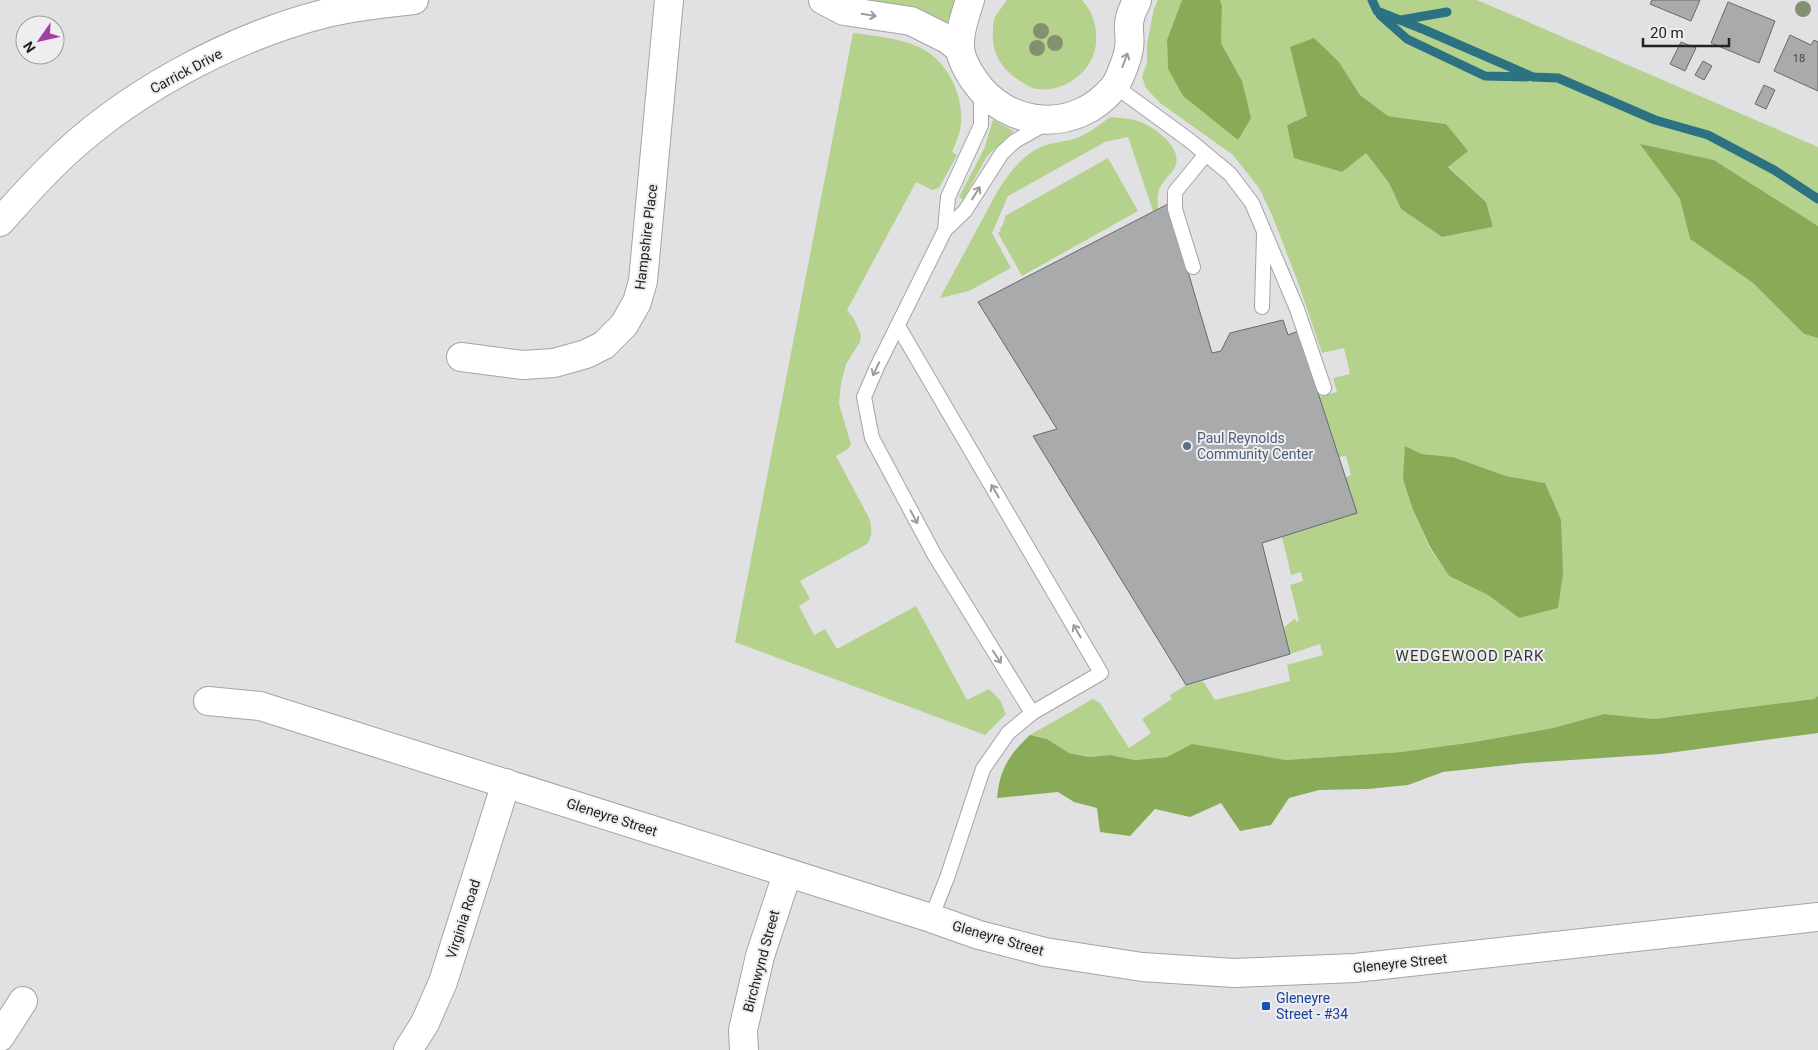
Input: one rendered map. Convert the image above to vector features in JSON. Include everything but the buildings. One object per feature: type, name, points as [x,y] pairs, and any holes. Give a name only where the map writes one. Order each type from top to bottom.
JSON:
[{"type":"street","name":"Carrick Drive","points":[[0,222],[50,168],[94,129],[140,95],[196,63],[260,34],[328,13],[382,3],[414,0]]},
{"type":"street","name":"Hampshire Place","points":[[461,357],[523,365],[554,364],[586,354],[604,345],[624,325],[637,302],[643,281],[669,0]]},
{"type":"street","points":[[823,0],[844,11],[911,21],[947,39],[960,49]]},
{"type":"street","points":[[970,0],[964,19],[960,49],[970,74],[981,91],[1013,112],[1028,118],[1053,120],[1076,116],[1096,104],[1115,86],[1130,48],[1129,6]]},
{"type":"street","name":"Gleneyre Street","points":[[208,701],[260,706],[979,935],[1045,952],[1142,968],[1234,973],[1355,968],[1818,917]]},
{"type":"street","name":"Virginia Road","points":[[408,1050],[426,1023],[443,982],[506,783]]},
{"type":"street","name":"Birchwynd Street","points":[[744,1050],[743,1030],[760,956],[787,874]]},
{"type":"street","points":[[0,1037],[23,1001]]},
{"type":"lane","points":[[1115,86],[1189,140],[1230,174],[1252,203],[1298,310],[1324,388]]},
{"type":"lane","points":[[945,230],[948,197],[981,125],[981,91]]},
{"type":"lane","points":[[1032,713],[934,554],[872,438],[864,396],[945,230],[965,211],[1002,153],[1028,132],[1053,120]]},
{"type":"lane","points":[[1193,267],[1175,209],[1175,192],[1206,154]]},
{"type":"lane","points":[[1262,306],[1264,230]]},
{"type":"lane","points":[[898,326],[1101,673],[1032,713],[1008,733],[983,769],[956,850],[930,918]]},
{"type":"green space","points":[[857,0],[956,0],[948,22],[945,23],[913,9]]},
{"type":"green space","points":[[1007,0],[1082,0],[1092,14],[1096,42],[1090,62],[1077,78],[1058,87],[1035,89],[1008,72],[996,54],[993,39],[994,19]]},
{"type":"green space","points":[[1158,0],[1182,0],[1167,41],[1168,69],[1183,96],[1204,113],[1242,81],[1221,43],[1222,6],[1220,0],[1477,0],[1818,147],[1818,226],[1714,160],[1641,145],[1680,199],[1690,239],[1753,283],[1804,334],[1818,338],[1818,696],[1814,699],[1654,719],[1604,714],[1553,728],[1474,742],[1401,752],[1286,760],[1193,745],[1167,757],[1135,760],[1110,755],[1089,757],[1069,753],[1047,739],[1030,735],[1093,699],[1100,703],[1129,748],[1151,733],[1142,719],[1172,699],[1170,695],[1186,685],[1203,681],[1215,700],[1290,681],[1287,665],[1323,655],[1320,644],[1290,654],[1284,628],[1295,618],[1296,622],[1299,621],[1290,585],[1303,581],[1301,572],[1291,575],[1282,537],[1345,478],[1351,475],[1346,456],[1339,457],[1319,397],[1337,392],[1333,378],[1350,374],[1344,348],[1322,353],[1299,285],[1272,215],[1259,188],[1233,155],[1160,103],[1146,88],[1142,77],[1147,62],[1147,44],[1154,9]],"holes":[[[1339,62],[1360,95],[1388,116],[1447,124],[1448,166],[1486,202],[1493,227],[1442,237],[1401,209],[1389,183],[1366,153],[1287,125],[1307,116]],[[1405,446],[1422,454],[1453,457],[1506,476],[1545,483],[1519,618],[1488,595],[1449,576],[1429,547],[1413,510]]]},
{"type":"green space","points":[[1182,0],[1220,0],[1222,6],[1221,43],[1242,81],[1251,118],[1238,140],[1183,96],[1168,69],[1167,40]]},
{"type":"green space","points":[[853,33],[905,42],[921,48],[940,62],[958,94],[961,118],[960,130],[952,152],[957,155],[939,188],[932,190],[916,182],[847,310],[854,319],[861,335],[860,342],[846,364],[841,383],[839,404],[851,444],[848,449],[836,456],[869,518],[871,534],[867,544],[800,581],[810,599],[799,606],[814,635],[825,629],[837,649],[916,606],[967,700],[989,689],[1000,700],[1006,714],[985,735],[735,642]]},
{"type":"green space","points":[[1314,38],[1339,62],[1360,95],[1388,116],[1446,124],[1468,151],[1448,167],[1486,202],[1493,227],[1442,237],[1401,209],[1389,183],[1366,153],[1342,172],[1294,158],[1287,125],[1307,116],[1290,47]]},
{"type":"green space","points":[[1110,117],[1131,119],[1151,127],[1174,150],[1176,164],[1159,190],[1158,209],[1153,211],[1128,137],[1105,142],[1008,196],[992,233],[1011,268],[969,291],[940,298],[997,192],[1017,165],[1029,154],[1043,146],[1079,137],[1093,130]]},
{"type":"green space","points":[[993,120],[1014,131],[987,156],[963,200],[959,197],[984,149]]},
{"type":"green space","points":[[1640,144],[1714,160],[1818,226],[1818,338],[1804,334],[1753,283],[1690,239],[1680,199]]},
{"type":"green space","points":[[1108,158],[1138,211],[1022,276],[998,233],[1004,224],[1005,216]]},
{"type":"green space","points":[[1405,446],[1422,454],[1453,457],[1506,476],[1545,483],[1561,520],[1563,574],[1558,608],[1519,618],[1488,595],[1449,576],[1430,547],[1413,510],[1403,479]]},
{"type":"green space","points":[[1818,696],[1818,733],[1661,754],[1527,763],[1443,772],[1408,785],[1368,789],[1319,790],[1289,798],[1271,825],[1240,831],[1221,803],[1190,817],[1155,809],[1130,836],[1100,832],[1097,808],[1074,802],[1058,792],[997,798],[1003,770],[1016,749],[1030,735],[1047,739],[1069,753],[1089,757],[1110,755],[1135,760],[1167,757],[1192,744],[1286,760],[1401,752],[1474,742],[1553,728],[1604,714],[1654,719],[1814,699]]},
{"type":"waterway","points":[[1372,0],[1377,11],[1533,77],[1558,78],[1655,120],[1708,135],[1774,170],[1818,199]]},
{"type":"waterway","points":[[1401,20],[1447,12]]},
{"type":"waterway","points":[[1380,15],[1407,39],[1485,76],[1527,77]]},
{"type":"place","name":"Paul Reynolds Community Center","points":[[1187,446]]},
{"type":"place","name":"Gleneyre Street - #34","points":[[1266,1006]]},
{"type":"district","name":"WEDGEWOOD PARK","points":[[1470,656]]}]
